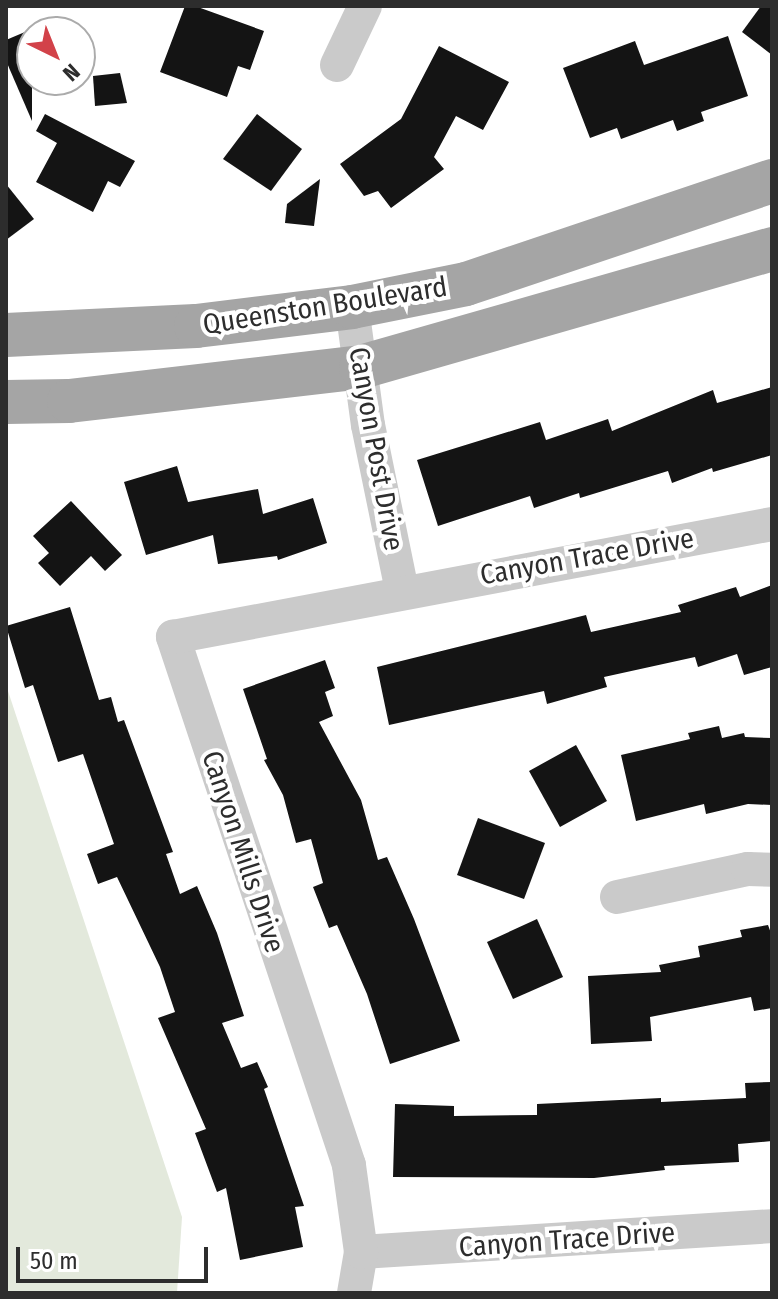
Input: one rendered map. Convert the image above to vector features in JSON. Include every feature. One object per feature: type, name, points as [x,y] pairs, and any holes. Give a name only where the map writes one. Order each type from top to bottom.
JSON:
[{"type":"main road","name":"Queenston Boulevard","points":[[6,335],[196,326],[352,307],[466,284],[772,181]]},
{"type":"main road","name":"Queenston Boulevard","points":[[6,402],[69,401],[361,367],[772,249]]},
{"type":"street","points":[[337,65],[365,6]]},
{"type":"street","name":"Canyon Post Drive","points":[[352,307],[368,425],[402,591]]},
{"type":"street","name":"Canyon Trace Drive","points":[[402,591],[772,524]]},
{"type":"street","name":"Canyon Mills Drive","points":[[354,1293],[361,1252],[349,1165],[173,637],[402,591]]},
{"type":"street","points":[[617,897],[748,869],[772,870]]},
{"type":"street","name":"Canyon Trace Drive","points":[[361,1252],[772,1226]]},
{"type":"shaded area","points":[[6,685],[182,1217],[177,1293],[6,1293]]},
{"type":"building","points":[[185,6],[195,6],[264,31],[250,70],[238,66],[227,97],[160,72]]},
{"type":"building","points":[[761,6],[772,6],[772,55],[742,32]]},
{"type":"building","points":[[16,36],[16,84],[7,63],[6,40]]},
{"type":"building","points":[[728,36],[748,96],[701,112],[704,121],[677,131],[673,120],[621,139],[617,128],[590,138],[563,68],[635,41],[644,65]]},
{"type":"building","points":[[439,46],[509,82],[483,130],[456,116],[434,157],[444,169],[391,208],[378,191],[364,196],[340,164],[401,119]]},
{"type":"building","points":[[120,73],[127,103],[95,106],[96,76]]},
{"type":"building","points":[[21,96],[32,96],[32,121]]},
{"type":"building","points":[[45,114],[135,161],[120,187],[108,181],[93,212],[36,182],[57,143],[36,131]]},
{"type":"building","points":[[257,114],[302,149],[271,191],[223,159]]},
{"type":"building","points":[[320,179],[314,226],[285,223],[287,204]]},
{"type":"building","points":[[6,184],[34,219],[6,240]]},
{"type":"building","points":[[772,387],[772,455],[713,472],[712,468],[672,483],[668,471],[580,498],[579,493],[534,508],[530,496],[438,526],[417,460],[540,422],[546,440],[608,419],[612,431],[713,390],[717,403]]},
{"type":"building","points":[[177,466],[188,502],[258,489],[263,514],[313,498],[327,543],[278,560],[277,556],[218,564],[213,535],[146,555],[124,482]]},
{"type":"building","points":[[71,501],[122,555],[105,571],[91,556],[60,586],[38,563],[49,553],[33,536]]},
{"type":"building","points":[[772,585],[772,667],[744,675],[737,654],[698,667],[695,657],[604,677],[607,687],[547,704],[544,691],[389,725],[377,667],[586,615],[591,632],[681,612],[678,605],[736,587],[740,597]]},
{"type":"building","points":[[70,607],[99,700],[111,697],[118,722],[124,720],[173,852],[166,854],[180,894],[197,886],[217,933],[244,1016],[222,1023],[241,1068],[257,1062],[268,1087],[264,1089],[304,1206],[295,1207],[303,1247],[240,1260],[226,1188],[217,1192],[195,1133],[206,1129],[158,1018],[175,1012],[160,967],[117,877],[98,884],[87,854],[114,844],[83,754],[58,762],[33,685],[25,688],[6,626]]},
{"type":"building","points":[[325,660],[335,688],[325,692],[333,716],[319,722],[361,800],[378,860],[387,857],[460,1041],[390,1064],[367,994],[337,925],[329,928],[313,887],[323,883],[311,839],[296,843],[283,795],[264,760],[267,759],[243,689]]},
{"type":"building","points":[[719,726],[722,738],[744,733],[745,737],[772,738],[772,805],[748,804],[706,814],[704,804],[636,821],[621,755],[690,739],[688,733]]},
{"type":"building","points":[[576,745],[607,801],[560,827],[529,771]]},
{"type":"building","points":[[478,818],[545,843],[524,899],[457,875]]},
{"type":"building","points":[[537,919],[563,977],[513,999],[487,942]]},
{"type":"building","points":[[768,925],[772,936],[772,1008],[754,1011],[751,997],[650,1017],[652,1041],[591,1044],[588,976],[661,972],[659,965],[700,957],[698,946],[742,937],[740,930]]},
{"type":"building","points":[[772,1082],[772,1141],[738,1144],[739,1162],[664,1166],[665,1170],[594,1178],[393,1177],[395,1104],[454,1106],[454,1116],[537,1115],[537,1104],[661,1098],[661,1102],[746,1098],[745,1083]]}]
